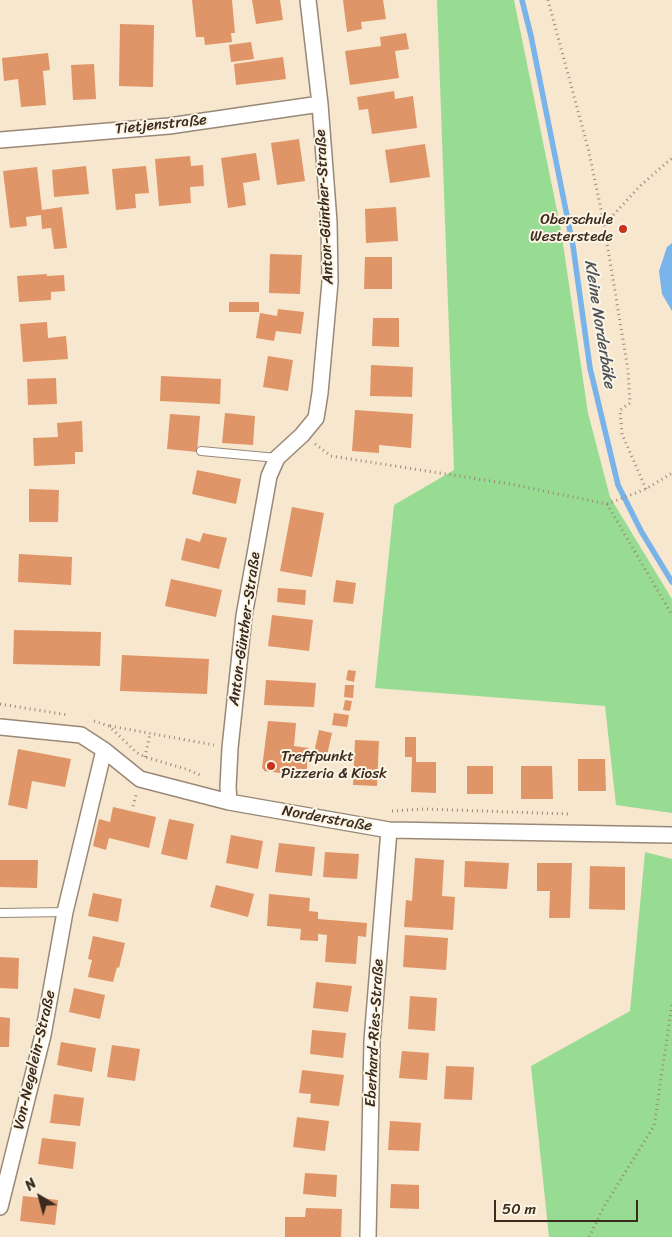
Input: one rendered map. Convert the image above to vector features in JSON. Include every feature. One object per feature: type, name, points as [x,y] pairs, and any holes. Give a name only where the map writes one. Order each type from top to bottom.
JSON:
[{"type":"street","name":"Anton-Günther-Straße","points":[[229,802],[230,748],[244,616],[269,476],[277,458],[302,435],[316,418],[330,282],[329,222],[320,104],[308,0]]},
{"type":"street","name":"Tietjenstraße","points":[[0,140],[169,126],[320,104]]},
{"type":"street","name":"Norderstraße","points":[[0,727],[81,735],[104,750],[140,779],[229,802],[389,830],[672,835]]},
{"type":"street","name":"Von-Negelein-Straße","points":[[0,1206],[43,1035],[65,912],[104,750]]},
{"type":"street","name":"Eberhard-Ries-Straße","points":[[368,1237],[372,1041],[389,830]]},
{"type":"lane","points":[[201,451],[277,458]]},
{"type":"lane","points":[[0,913],[65,912]]},
{"type":"path","points":[[548,0],[589,152],[604,225],[628,370],[630,403],[620,410],[622,434],[646,489]]},
{"type":"path","points":[[604,225],[640,186],[672,158]]},
{"type":"path","points":[[302,435],[331,456],[510,484],[607,504],[646,489],[672,473]]},
{"type":"path","points":[[607,504],[672,615]]},
{"type":"path","points":[[0,704],[70,715]]},
{"type":"path","points":[[85,719],[109,726],[230,748]]},
{"type":"path","points":[[109,726],[136,752],[145,757],[186,769],[228,787]]},
{"type":"path","points":[[145,757],[150,733]]},
{"type":"path","points":[[390,812],[424,808],[570,814]]},
{"type":"path","points":[[589,1237],[605,1205],[654,1126],[672,1004]]},
{"type":"green space","points":[[437,0],[514,0],[561,230],[588,413],[610,497],[672,599],[672,813],[616,805],[605,706],[375,688],[394,505],[454,470]]},
{"type":"green space","points":[[645,852],[672,859],[672,1237],[549,1237],[531,1066],[630,1011]]},
{"type":"water","points":[[672,243],[672,311],[662,294],[659,271],[667,247]]},
{"type":"building","points":[[192,0],[232,0],[235,33],[231,33],[232,42],[205,45],[204,37],[196,37]]},
{"type":"building","points":[[252,0],[280,0],[283,20],[256,24]]},
{"type":"building","points":[[343,0],[383,0],[386,19],[361,22],[362,29],[347,32]]},
{"type":"building","points":[[120,24],[154,25],[153,87],[119,86]]},
{"type":"building","points":[[406,33],[409,49],[395,51],[399,78],[350,85],[345,51],[381,46],[380,37]]},
{"type":"building","points":[[251,42],[254,59],[231,62],[229,45]]},
{"type":"building","points":[[48,53],[50,70],[43,71],[46,105],[21,107],[18,79],[4,81],[2,58]]},
{"type":"building","points":[[283,57],[286,79],[236,85],[234,64]]},
{"type":"building","points":[[94,64],[96,99],[73,100],[71,65]]},
{"type":"building","points":[[394,91],[395,99],[413,96],[417,128],[372,134],[368,109],[359,110],[357,97]]},
{"type":"building","points":[[299,139],[305,181],[277,185],[271,143]]},
{"type":"building","points":[[425,144],[430,177],[390,183],[385,150]]},
{"type":"building","points":[[256,153],[260,180],[243,183],[246,205],[228,208],[221,158]]},
{"type":"building","points":[[190,156],[191,166],[203,165],[204,186],[190,187],[191,203],[159,206],[155,159]]},
{"type":"building","points":[[86,166],[89,194],[54,197],[52,170]]},
{"type":"building","points":[[146,166],[149,193],[135,194],[136,208],[116,210],[112,169]]},
{"type":"building","points":[[37,167],[42,210],[62,207],[67,248],[54,249],[51,228],[42,229],[41,215],[26,217],[27,226],[10,228],[3,171]]},
{"type":"building","points":[[396,207],[398,241],[366,243],[365,209]]},
{"type":"building","points":[[270,254],[302,255],[300,294],[269,293]]},
{"type":"building","points":[[365,257],[392,257],[392,289],[364,289]]},
{"type":"building","points":[[47,274],[47,276],[64,275],[65,291],[51,292],[51,300],[19,302],[17,276]]},
{"type":"building","points":[[229,302],[259,302],[259,312],[229,312]]},
{"type":"building","points":[[278,309],[304,312],[301,334],[276,331],[274,341],[256,338],[260,313],[277,316]]},
{"type":"building","points":[[373,318],[399,318],[399,347],[372,346]]},
{"type":"building","points":[[47,322],[48,338],[66,336],[68,359],[23,362],[20,324]]},
{"type":"building","points":[[268,356],[293,360],[288,391],[263,387]]},
{"type":"building","points":[[371,365],[413,367],[412,397],[370,396]]},
{"type":"building","points":[[161,376],[221,379],[220,404],[160,401]]},
{"type":"building","points":[[56,378],[57,404],[28,405],[27,379]]},
{"type":"building","points":[[355,410],[413,414],[411,448],[379,445],[379,453],[352,451]]},
{"type":"building","points":[[225,413],[255,416],[253,445],[222,443]]},
{"type":"building","points":[[170,414],[200,416],[197,452],[167,449]]},
{"type":"building","points":[[82,421],[83,452],[75,452],[75,464],[34,466],[33,438],[58,437],[57,423]]},
{"type":"building","points":[[197,470],[241,479],[236,504],[192,494]]},
{"type":"building","points":[[29,489],[59,490],[58,522],[29,522]]},
{"type":"building","points":[[292,507],[324,513],[312,577],[280,571]]},
{"type":"building","points":[[203,533],[227,538],[219,569],[181,560],[186,538],[200,542]]},
{"type":"building","points":[[19,554],[72,557],[71,585],[18,582]]},
{"type":"building","points":[[171,579],[222,590],[216,617],[165,606]]},
{"type":"building","points":[[336,580],[356,583],[353,604],[333,602]]},
{"type":"building","points":[[278,588],[306,590],[305,605],[277,602]]},
{"type":"building","points":[[272,615],[313,620],[309,651],[268,646]]},
{"type":"building","points":[[14,630],[101,632],[100,666],[13,664]]},
{"type":"building","points":[[122,655],[209,659],[207,694],[120,691]]},
{"type":"building","points":[[348,670],[356,671],[354,682],[346,680]]},
{"type":"building","points":[[266,680],[316,683],[314,707],[264,705]]},
{"type":"building","points":[[345,685],[354,685],[353,698],[344,697]]},
{"type":"building","points":[[345,700],[352,701],[350,711],[343,710]]},
{"type":"building","points":[[334,713],[349,715],[347,727],[332,725]]},
{"type":"building","points":[[268,721],[296,723],[294,746],[309,748],[306,776],[264,771],[262,768]]},
{"type":"building","points":[[319,730],[332,733],[326,760],[313,757]]},
{"type":"building","points":[[405,737],[416,737],[416,762],[436,762],[436,793],[411,792],[412,757],[405,757]]},
{"type":"building","points":[[355,740],[379,741],[377,786],[353,785]]},
{"type":"building","points":[[18,749],[71,759],[65,787],[32,781],[27,809],[8,805]]},
{"type":"building","points":[[578,759],[605,759],[606,791],[578,791]]},
{"type":"building","points":[[467,766],[493,766],[493,794],[467,794]]},
{"type":"building","points":[[521,766],[552,766],[553,799],[521,799]]},
{"type":"building","points":[[113,807],[156,817],[149,848],[109,838],[106,850],[93,846],[99,819],[110,822]]},
{"type":"building","points":[[169,819],[194,824],[187,860],[161,854]]},
{"type":"building","points":[[231,835],[263,841],[258,869],[226,863]]},
{"type":"building","points":[[279,843],[315,847],[312,876],[275,872]]},
{"type":"building","points":[[325,852],[359,854],[357,879],[323,877]]},
{"type":"building","points":[[415,858],[444,860],[442,896],[455,897],[453,930],[404,927],[406,900],[412,901]]},
{"type":"building","points":[[0,860],[38,860],[37,888],[0,887]]},
{"type":"building","points":[[465,861],[509,863],[507,889],[464,887]]},
{"type":"building","points":[[537,863],[572,863],[570,918],[549,918],[550,891],[537,891]]},
{"type":"building","points":[[590,866],[625,867],[625,910],[589,909]]},
{"type":"building","points":[[216,885],[254,894],[248,917],[210,907]]},
{"type":"building","points":[[93,893],[122,899],[118,922],[88,916]]},
{"type":"building","points":[[269,894],[310,898],[309,911],[318,912],[318,919],[367,923],[366,937],[358,936],[356,964],[325,962],[327,935],[318,934],[318,941],[300,940],[301,929],[267,926]]},
{"type":"building","points":[[405,935],[448,938],[446,970],[403,967]]},
{"type":"building","points":[[93,936],[125,943],[119,968],[117,967],[113,982],[88,977],[92,960],[88,959]]},
{"type":"building","points":[[0,957],[19,958],[18,989],[0,988]]},
{"type":"building","points":[[316,982],[352,986],[348,1012],[313,1008]]},
{"type":"building","points":[[74,988],[105,995],[100,1019],[69,1012]]},
{"type":"building","points":[[410,996],[437,998],[435,1031],[408,1029]]},
{"type":"building","points":[[0,1017],[10,1018],[9,1047],[0,1047]]},
{"type":"building","points":[[312,1030],[346,1033],[343,1058],[310,1054]]},
{"type":"building","points":[[61,1042],[96,1048],[92,1072],[57,1065]]},
{"type":"building","points":[[112,1045],[140,1049],[135,1081],[107,1077]]},
{"type":"building","points":[[402,1051],[429,1053],[427,1080],[399,1078]]},
{"type":"building","points":[[446,1066],[474,1067],[472,1100],[444,1099]]},
{"type":"building","points":[[302,1070],[344,1075],[339,1106],[310,1103],[311,1094],[299,1093]]},
{"type":"building","points":[[54,1094],[84,1098],[80,1126],[50,1123]]},
{"type":"building","points":[[297,1117],[329,1121],[325,1151],[293,1147]]},
{"type":"building","points":[[390,1121],[421,1123],[419,1151],[388,1150]]},
{"type":"building","points":[[42,1138],[76,1142],[73,1169],[38,1164]]},
{"type":"building","points":[[305,1173],[337,1175],[336,1197],[303,1194]]},
{"type":"building","points":[[391,1184],[419,1185],[419,1209],[390,1208]]},
{"type":"building","points":[[23,1196],[58,1200],[55,1225],[20,1221]]},
{"type":"building","points":[[306,1208],[342,1209],[341,1237],[285,1237],[285,1217],[305,1217]]},
{"type":"waterway","name":"Kleine Norderbäke","points":[[522,0],[531,36],[573,246],[590,368],[618,485],[641,531],[672,582]]},
{"type":"place","name":"Oberschule Westerstede","points":[[623,229]]},
{"type":"place","name":"Treffpunkt Pizzeria & Kiosk","points":[[271,766]]}]
